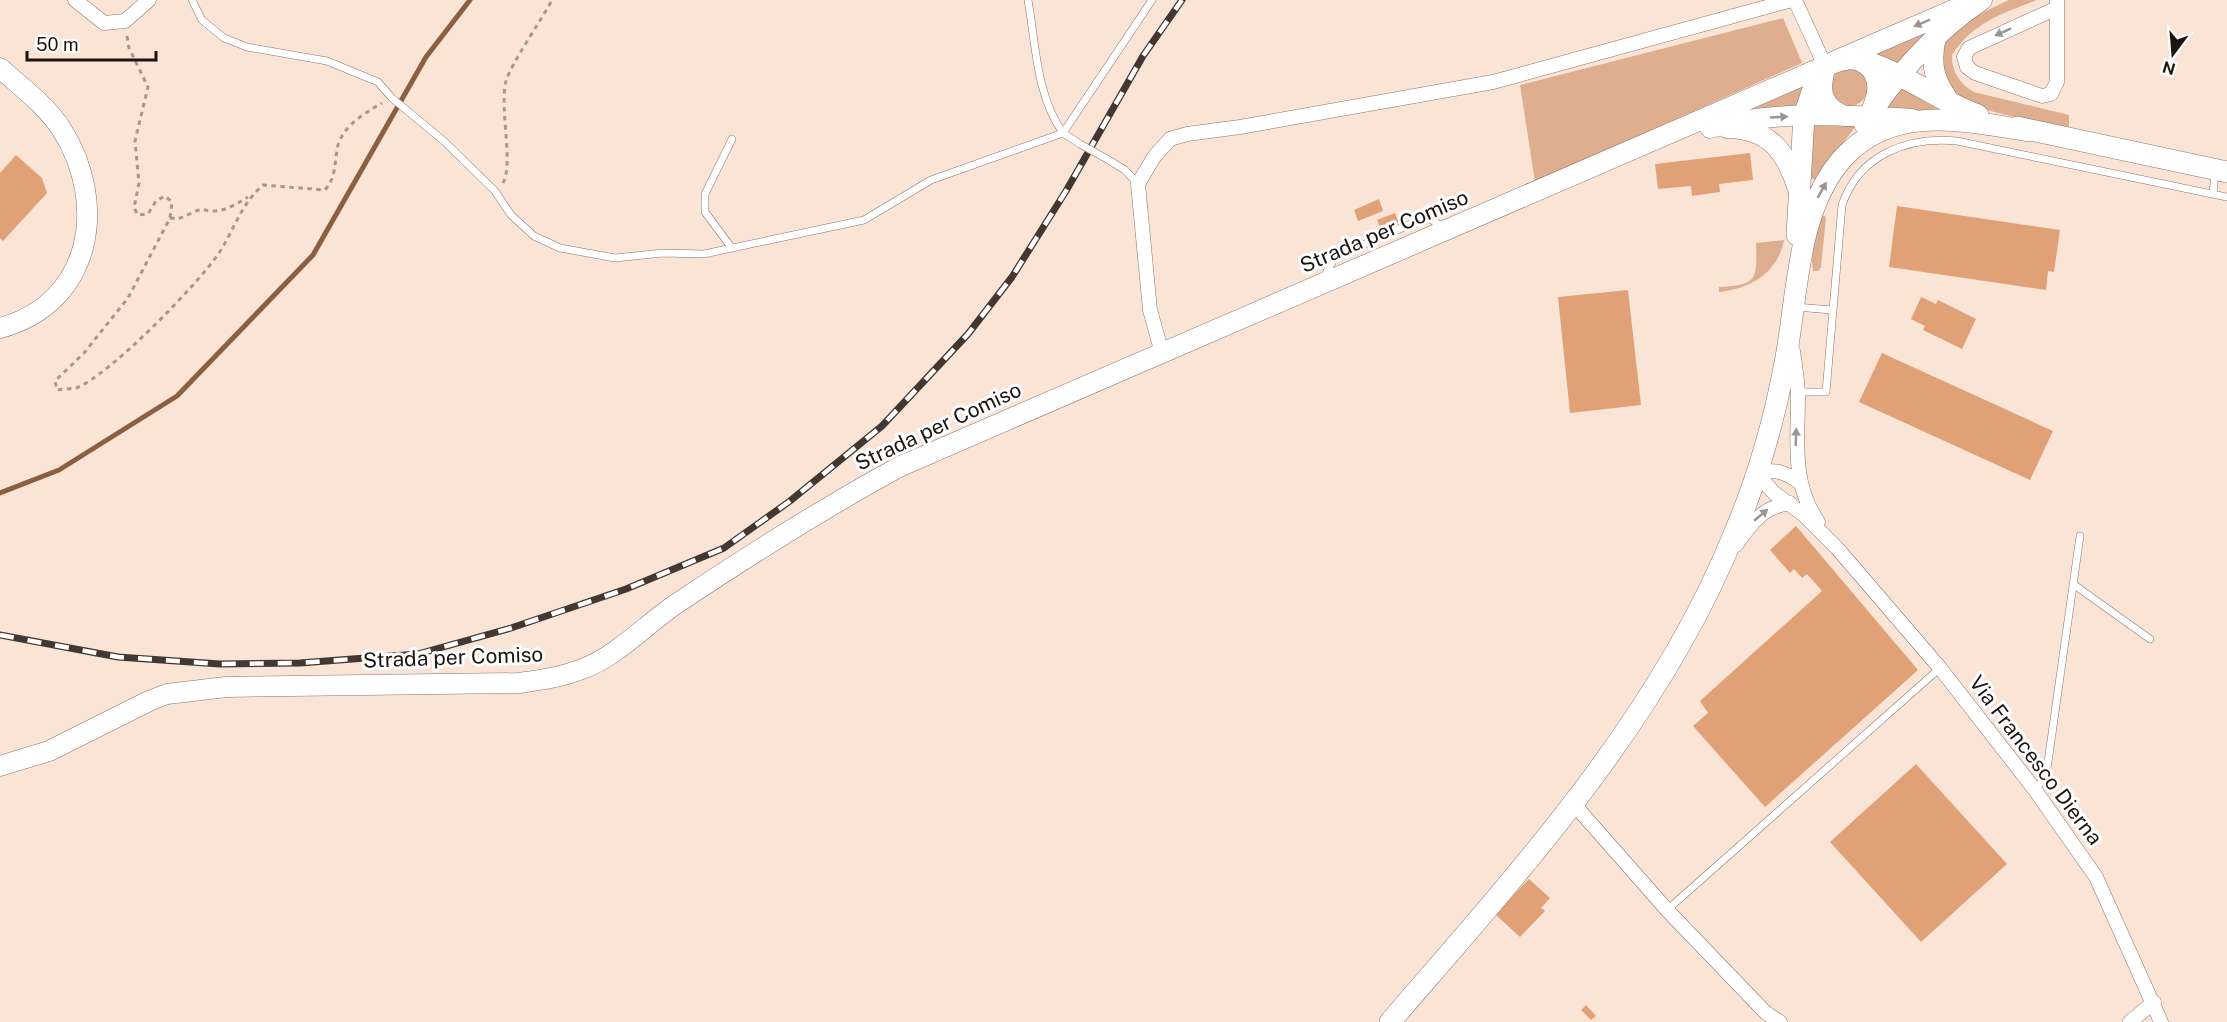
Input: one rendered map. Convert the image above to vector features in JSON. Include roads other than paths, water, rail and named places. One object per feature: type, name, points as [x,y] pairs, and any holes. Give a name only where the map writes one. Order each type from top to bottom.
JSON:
[{"type":"main road","name":"Strada per Comiso","points":[[0,766],[49,751],[130,708],[167,694],[190,690],[226,687],[519,683],[583,669],[605,657],[678,602],[860,488],[901,466],[1976,0]]},
{"type":"main road","points":[[1390,1022],[1483,914],[1572,802],[1664,674],[1716,574],[1758,475],[1791,333],[1810,218],[1821,189],[1869,117],[1900,78],[1936,37],[1962,13],[1982,0]]},
{"type":"main road","points":[[1936,37],[1932,66],[1941,90],[1953,106]]},
{"type":"main road","points":[[1795,308],[1804,116],[1813,89],[1827,65],[1848,59],[1858,60],[1900,78],[1953,106],[2030,130],[2221,171]]},
{"type":"main road","points":[[1858,60],[1866,64],[1877,79],[1879,89],[1869,117]]},
{"type":"main road","points":[[1827,65],[1822,95],[1832,110],[1845,116]]},
{"type":"main road","points":[[0,68],[44,108],[69,143],[83,179],[86,233],[84,252],[65,286],[39,310],[0,328]]},
{"type":"main road","points":[[1641,147],[1747,119],[1804,116],[1947,120],[2030,130]]},
{"type":"main road","points":[[1844,157],[1875,134],[1912,119]]},
{"type":"main road","points":[[1707,129],[1749,131],[1774,143],[1791,167],[1799,191]]},
{"type":"street","points":[[75,0],[104,23],[125,21],[149,0]]},
{"type":"street","points":[[1162,353],[1150,310],[1138,184],[1154,157],[1170,139],[1187,134],[1240,127],[1493,82],[1794,0],[1827,65]]},
{"type":"street","points":[[2057,4],[2057,82],[2051,94],[2038,94],[1975,74],[1967,67],[1964,57],[1969,48],[2057,4]]},
{"type":"street","points":[[1791,333],[1798,392],[1795,442],[1800,483],[1813,514],[1837,548]]},
{"type":"street","points":[[1800,483],[1784,473],[1772,471],[1758,475],[1774,493],[1790,503],[1837,548]]},
{"type":"street","points":[[1716,574],[1760,514],[1779,505],[1790,503]]},
{"type":"street","name":"Via Francesco Dierna","points":[[1837,548],[1940,668],[2035,790],[2096,877],[2161,1022]]},
{"type":"street","points":[[1572,802],[1667,910],[1768,1018],[1780,1022]]},
{"type":"street","points":[[2130,1022],[2154,1002]]},
{"type":"lane","points":[[192,0],[202,20],[225,38],[247,47],[296,53],[357,71],[378,82],[392,98],[446,142],[495,191],[511,215],[534,236],[560,248],[615,258],[663,253],[704,255],[864,220],[931,180],[1063,133],[1152,0]]},
{"type":"lane","points":[[1028,0],[1044,98],[1052,118],[1063,133],[1125,170],[1138,184]]},
{"type":"lane","points":[[731,248],[705,212],[705,194],[732,139]]},
{"type":"lane","points":[[1798,392],[1826,392],[1842,205],[1847,190],[1873,160],[1893,147],[1938,139],[1957,141],[2227,197]]},
{"type":"lane","points":[[2213,194],[2221,171]]},
{"type":"lane","points":[[1795,308],[1832,310]]},
{"type":"lane","points":[[2035,790],[2046,776],[2080,536]]},
{"type":"lane","points":[[2073,584],[2150,639]]},
{"type":"lane","points":[[1667,910],[1940,668]]},
{"type":"waterway","points":[[0,493],[59,470],[177,396],[313,255],[426,57],[470,0]]},
{"type":"railway","points":[[0,635],[118,657],[220,664],[300,663],[418,654],[511,628],[626,589],[724,548],[790,501],[882,426],[968,334],[1012,277],[1066,191],[1143,56],[1182,0]]}]
